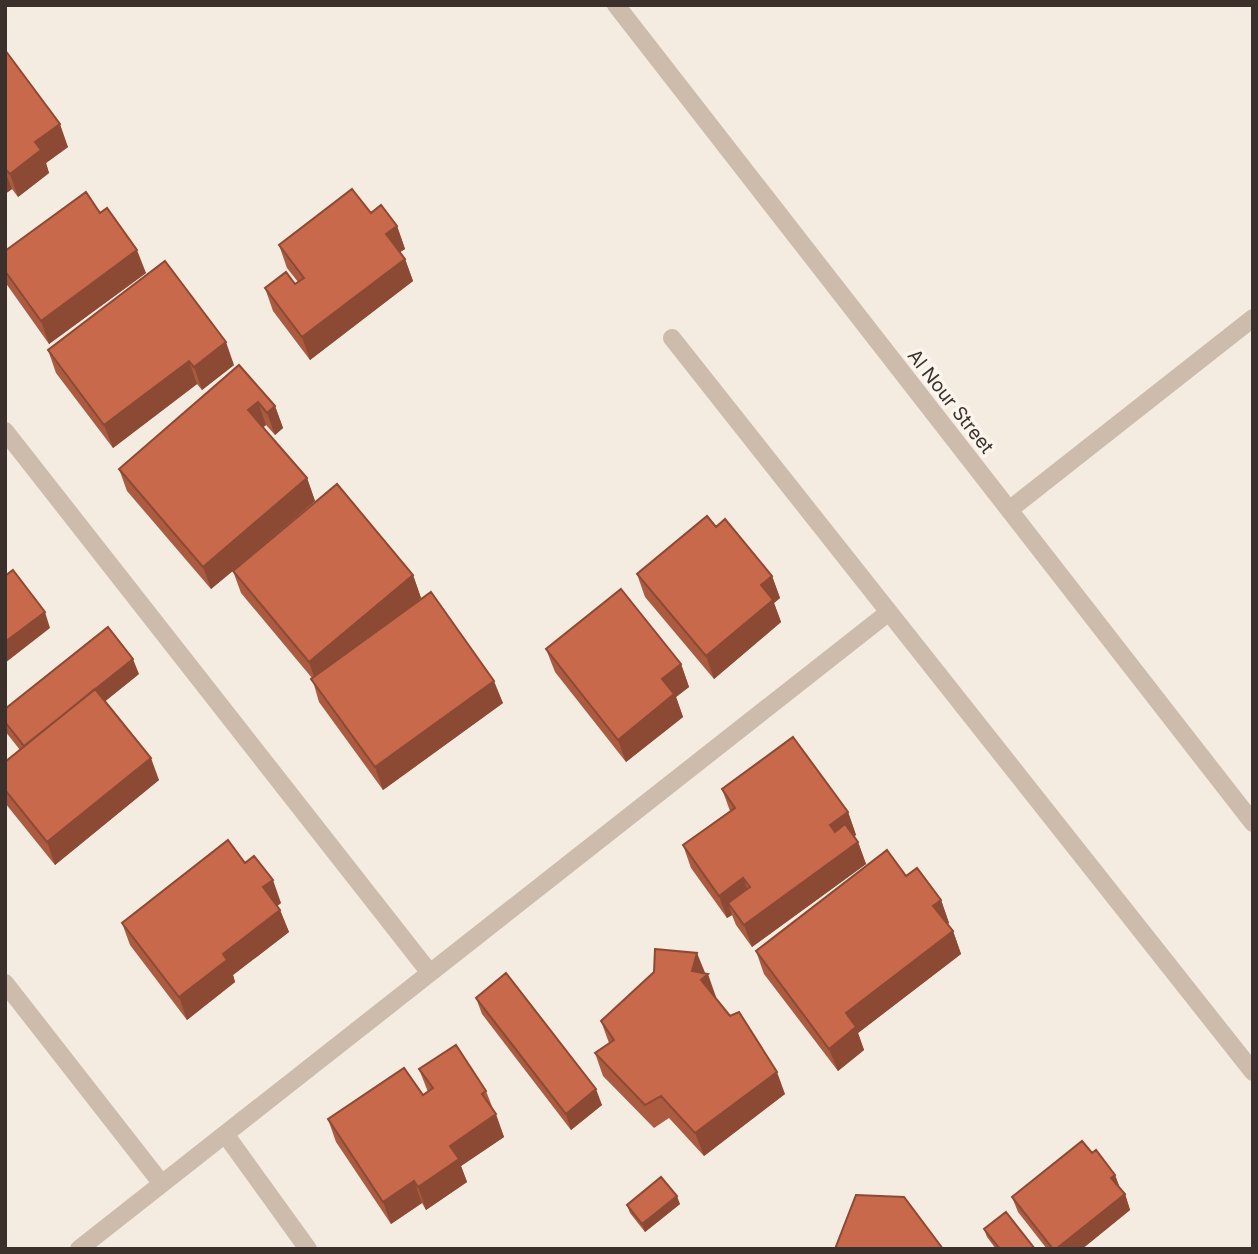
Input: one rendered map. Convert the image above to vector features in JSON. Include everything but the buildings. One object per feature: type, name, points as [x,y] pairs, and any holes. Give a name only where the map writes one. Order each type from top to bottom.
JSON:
[{"type":"street","name":"Al Nour Street","points":[[616,5],[1253,823]]},
{"type":"street","points":[[1009,510],[1253,318]]},
{"type":"street","points":[[672,338],[1253,1072]]},
{"type":"street","points":[[5,431],[430,973]]},
{"type":"street","points":[[79,1249],[889,612]]},
{"type":"street","points":[[5,984],[162,1184]]},
{"type":"street","points":[[225,1134],[308,1249]]}]
